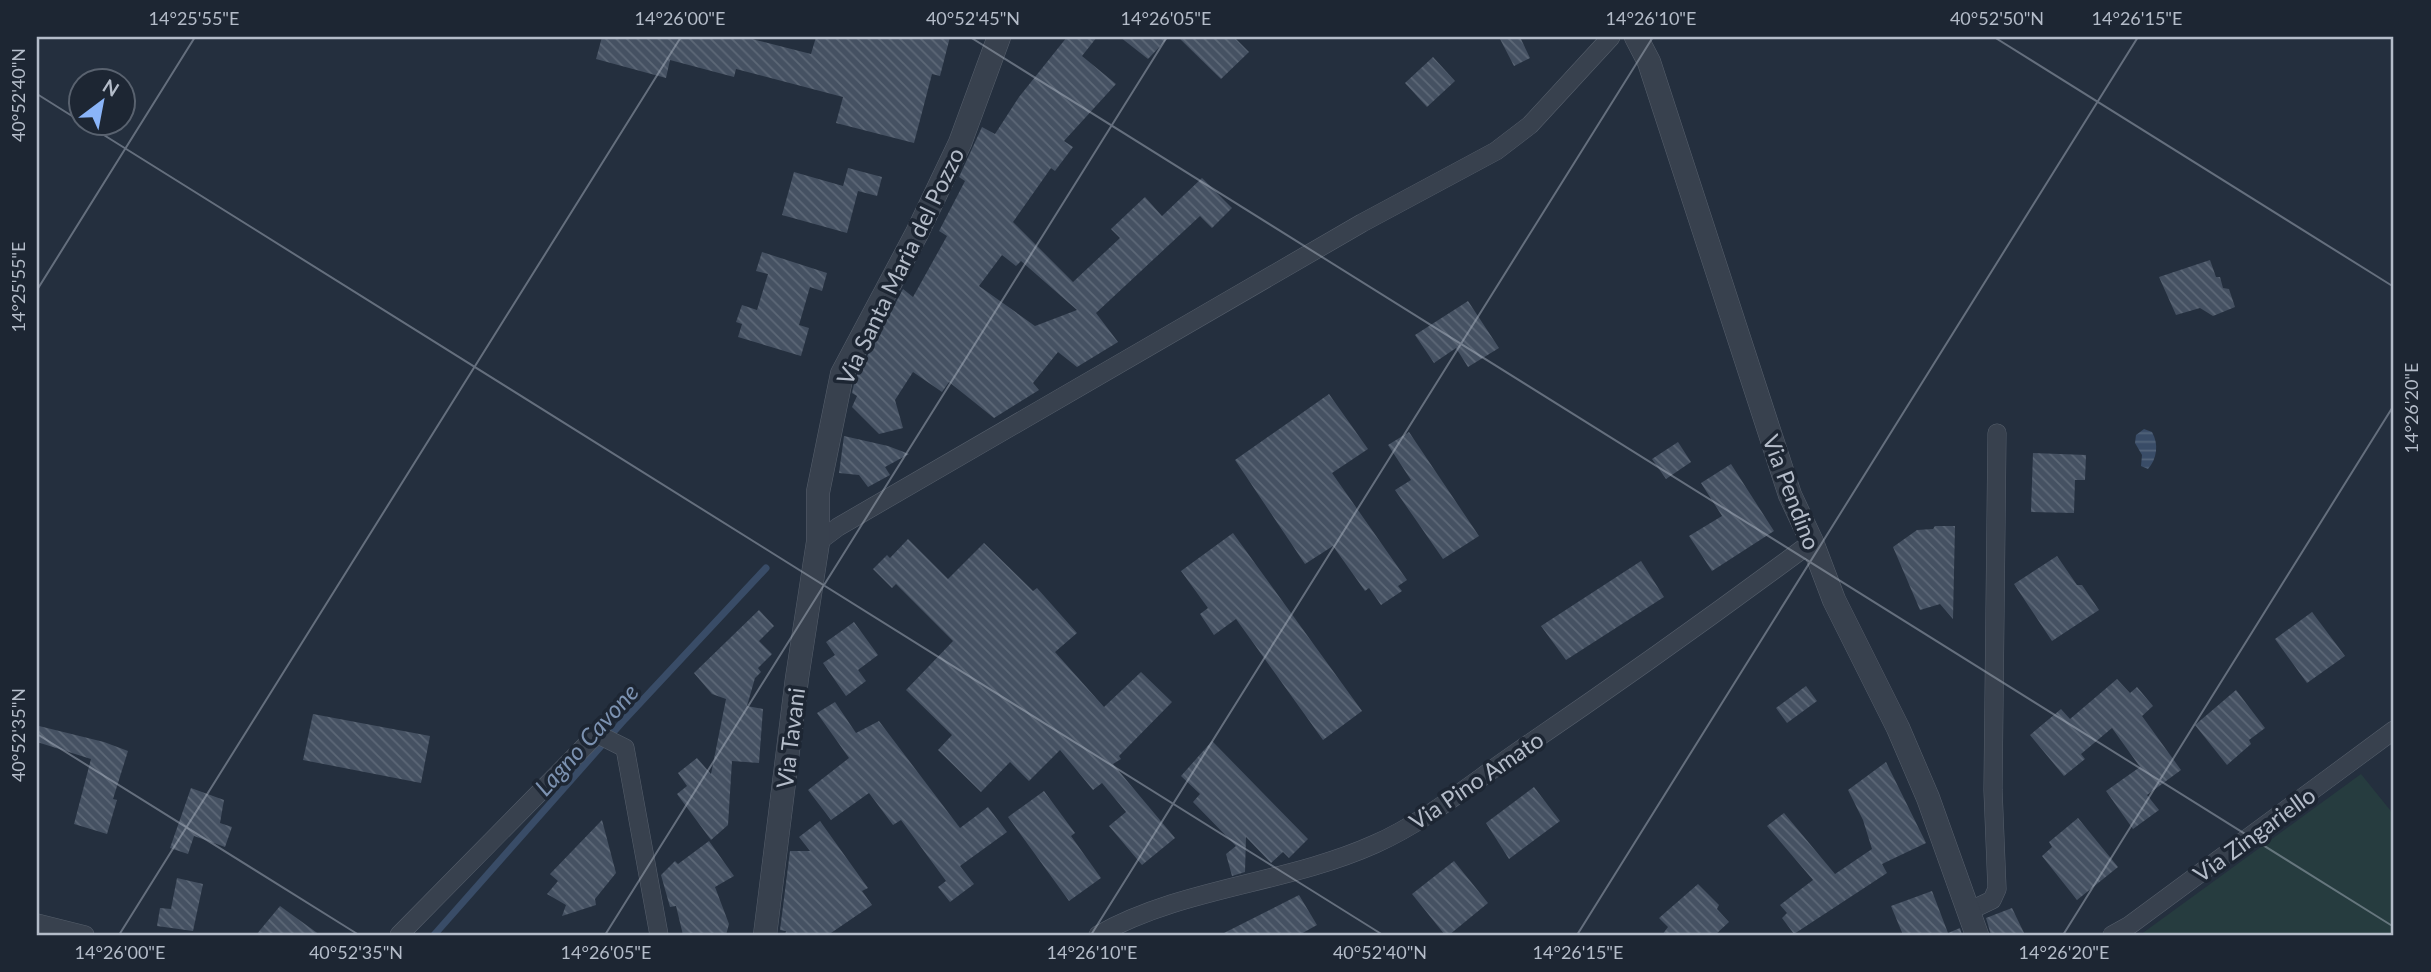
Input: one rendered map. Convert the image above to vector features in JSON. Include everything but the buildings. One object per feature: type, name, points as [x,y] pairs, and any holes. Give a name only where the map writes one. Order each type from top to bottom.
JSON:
[{"type":"street","name":"Via Santa Maria del Pozzo","points":[[818,542],[818,492],[842,374],[917,233],[960,144],[999,37]]},
{"type":"street","points":[[818,542],[838,527],[1148,346],[1362,223],[1496,151],[1530,125],[1611,37]]},
{"type":"street","name":"Via Pendino","points":[[1636,37],[1649,62],[1790,495],[1812,542],[1833,600],[1898,728],[1978,935]]},
{"type":"street","points":[[1969,911],[1992,900],[1997,889],[1993,790],[1997,433]]},
{"type":"street","name":"Via Tavani","points":[[765,935],[797,678],[818,542]]},
{"type":"street","name":"Via Pino Amato","points":[[1098,935],[1125,920],[1163,907],[1330,863],[1401,831],[1568,717],[1812,542]]},
{"type":"street","name":"Via Zingariello","points":[[2112,935],[2130,925],[2394,730]]},
{"type":"street","points":[[399,935],[597,734],[625,747],[659,935]]},
{"type":"street","points":[[37,923],[85,935]]},
{"type":"green space","points":[[2361,774],[2394,815],[2394,935],[2140,935]]},
{"type":"water","points":[[2144,429],[2152,432],[2156,446],[2148,469],[2141,466],[2142,455],[2135,443],[2136,435]]},
{"type":"waterway","name":"Lagno Cavone","points":[[434,935],[625,719],[766,568]]}]
